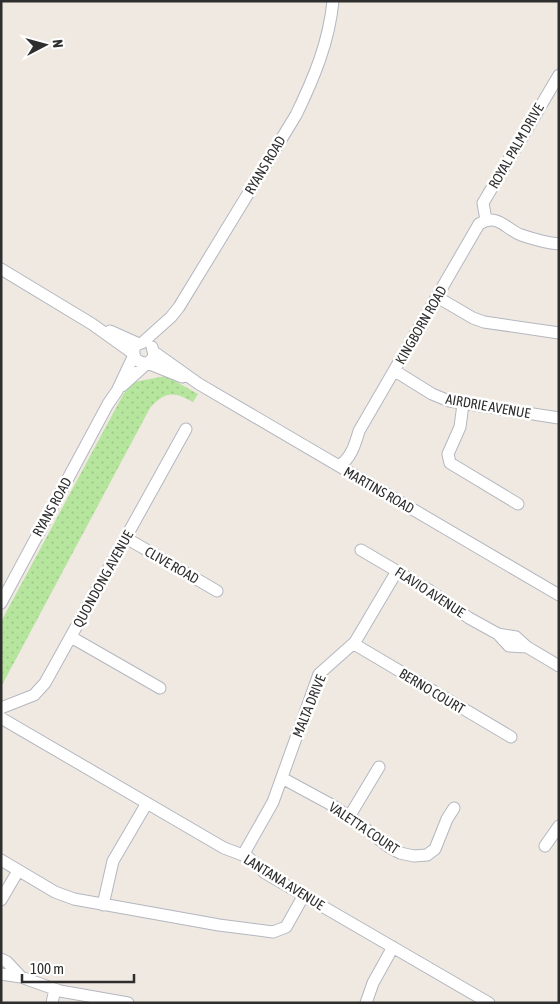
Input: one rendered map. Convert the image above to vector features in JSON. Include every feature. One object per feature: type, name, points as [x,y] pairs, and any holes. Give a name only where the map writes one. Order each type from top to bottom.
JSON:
[{"type":"street","name":"RYANS ROAD","points":[[1,603],[117,390],[137,349],[179,308],[296,115],[324,51],[333,1]]},
{"type":"street","name":"ROYAL PALM DRIVE","points":[[486,220],[483,203],[559,75]]},
{"type":"street","points":[[486,220],[501,222],[519,234],[559,244]]},
{"type":"street","name":"KINGBORN ROAD","points":[[339,466],[346,462],[355,445],[359,431],[479,224],[486,220]]},
{"type":"street","points":[[1,269],[137,349],[150,345],[154,351],[153,358],[147,363],[139,362],[137,349]]},
{"type":"street","points":[[437,298],[484,322],[559,333]]},
{"type":"street","name":"RYANS ROAD","points":[[154,351],[171,317]]},
{"type":"street","name":"MARTINS ROAD","points":[[154,351],[199,384],[559,595]]},
{"type":"street","name":"RYANS ROAD","points":[[117,390],[147,363]]},
{"type":"street","name":"MARTINS ROAD","points":[[147,363],[199,384]]},
{"type":"street","name":"AIRDRIE AVENUE","points":[[395,371],[439,398],[463,404],[559,418]]},
{"type":"street","points":[[463,404],[460,427],[448,454],[450,463],[518,504]]},
{"type":"street","name":"QUONDONG AVENUE","points":[[1,708],[28,698],[45,683],[186,429]]},
{"type":"street","name":"CLIVE ROAD","points":[[126,538],[217,591]]},
{"type":"street","name":"FLAVIO AVENUE","points":[[362,550],[498,634],[509,646],[527,647],[559,666]]},
{"type":"street","name":"RYANS ROAD","points":[[1,594],[17,571]]},
{"type":"street","name":"MALTA DRIVE","points":[[243,855],[273,802],[319,674],[354,644],[397,571]]},
{"type":"street","points":[[71,637],[160,688]]},
{"type":"street","name":"BERNO COURT","points":[[354,644],[511,737]]},
{"type":"street","name":"LANTANA AVENUE","points":[[1,718],[224,848],[248,857],[266,873],[489,1003]]},
{"type":"street","points":[[349,817],[359,804],[379,767]]},
{"type":"street","name":"VALETTA COURT","points":[[282,778],[330,804],[400,853],[422,856],[436,849],[447,819],[454,808]]},
{"type":"street","points":[[103,905],[113,861],[147,803]]},
{"type":"street","points":[[544,846],[559,826]]},
{"type":"street","points":[[1,860],[65,896],[103,905],[219,925],[273,932],[286,927],[304,895]]},
{"type":"street","points":[[1,900],[18,871]]},
{"type":"street","points":[[366,1003],[373,983],[393,947]]},
{"type":"street","points":[[1,959],[7,962],[21,978]]},
{"type":"street","points":[[1,974],[55,989],[128,1003]]},
{"type":"street","points":[[52,1003],[55,989]]},
{"type":"green space","points":[[166,376],[198,394],[193,402],[170,394],[160,398],[150,408],[1,687],[2,620],[124,393],[134,382]]}]
